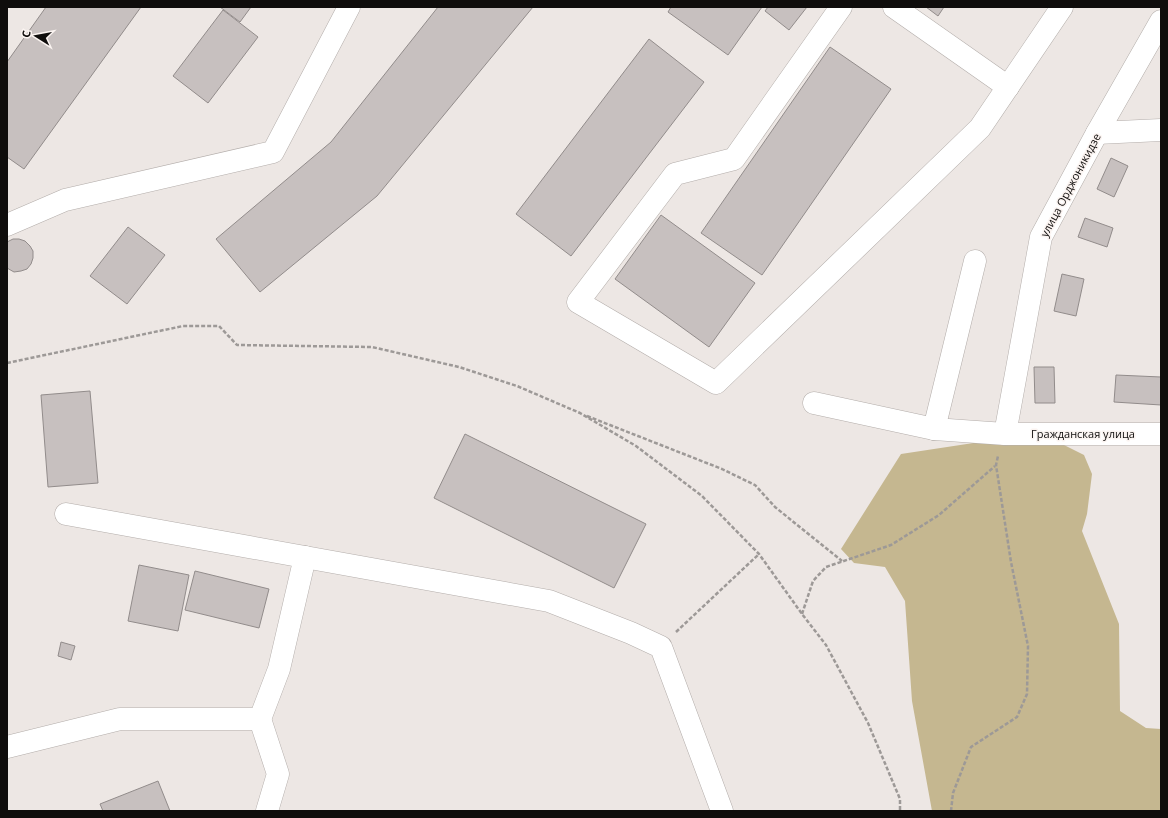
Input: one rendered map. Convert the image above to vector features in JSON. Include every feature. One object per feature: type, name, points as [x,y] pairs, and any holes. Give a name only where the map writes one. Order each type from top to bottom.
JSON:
[{"type":"street","points":[[7,225],[65,200],[273,152],[349,7]]},
{"type":"street","points":[[841,7],[734,159],[675,174],[578,302],[716,383],[980,128],[1062,7]]},
{"type":"street","points":[[894,7],[1008,87]]},
{"type":"street","name":"улица Орджоникидзе","points":[[1005,434],[1041,237],[1097,133],[1161,20]]},
{"type":"street","points":[[1097,133],[1161,130]]},
{"type":"street","points":[[934,429],[975,261]]},
{"type":"street","name":"Гражданская улица","points":[[814,403],[934,429],[1005,434],[1161,434]]},
{"type":"street","points":[[66,514],[549,601],[631,633],[661,647],[722,811]]},
{"type":"street","points":[[267,811],[278,774],[260,719],[279,669],[305,557]]},
{"type":"street","points":[[7,747],[120,719],[260,719]]},
{"type":"path","points":[[7,363],[183,326],[219,326],[237,345],[372,347],[459,367],[517,386],[580,413],[715,466],[754,485],[775,507],[842,561]]},
{"type":"path","points":[[580,413],[636,446],[702,496],[759,554],[826,645],[868,723],[900,799],[900,811]]},
{"type":"path","points":[[951,811],[953,793],[971,747],[1017,716],[1027,694],[1028,646],[1011,562],[996,465],[1005,434]]},
{"type":"path","points":[[802,614],[813,581],[826,567],[891,545],[939,515],[996,465]]},
{"type":"path","points":[[661,647],[759,554]]},
{"type":"shaded area","points":[[980,442],[1064,445],[1084,455],[1092,474],[1087,514],[1082,531],[1119,624],[1120,711],[1146,728],[1161,729],[1161,811],[932,811],[912,701],[905,601],[885,567],[854,563],[841,549],[901,454]]},
{"type":"building","points":[[46,7],[141,7],[24,169],[7,157],[7,62]]},
{"type":"building","points":[[220,7],[251,7],[240,22]]},
{"type":"building","points":[[438,7],[533,7],[377,196],[260,292],[216,239],[331,142]]},
{"type":"building","points":[[671,7],[762,7],[728,55],[668,12]]},
{"type":"building","points":[[768,7],[807,7],[789,30],[765,11]]},
{"type":"building","points":[[926,7],[944,7],[938,16]]},
{"type":"building","points":[[223,10],[258,37],[208,103],[173,76]]},
{"type":"building","points":[[649,39],[704,82],[571,256],[516,214]]},
{"type":"building","points":[[830,47],[891,89],[762,275],[701,233]]},
{"type":"building","points":[[1111,158],[1128,166],[1114,197],[1097,189]]},
{"type":"building","points":[[661,215],[755,283],[709,347],[615,279]]},
{"type":"building","points":[[1085,218],[1113,228],[1107,247],[1078,237]]},
{"type":"building","points":[[128,227],[165,255],[127,304],[90,276]]},
{"type":"building","points":[[13,239],[25,241],[33,251],[31,264],[27,269],[14,272],[7,268],[7,242]]},
{"type":"building","points":[[1062,274],[1084,279],[1076,316],[1054,311]]},
{"type":"building","points":[[1034,367],[1054,367],[1055,403],[1035,403]]},
{"type":"building","points":[[1116,375],[1161,377],[1161,405],[1114,402]]},
{"type":"building","points":[[90,391],[98,483],[48,487],[41,395]]},
{"type":"building","points":[[465,434],[646,524],[614,588],[434,498]]},
{"type":"building","points":[[139,565],[189,575],[178,631],[128,621]]},
{"type":"building","points":[[195,571],[269,589],[259,628],[185,610]]},
{"type":"building","points":[[61,642],[75,646],[71,660],[58,656]]},
{"type":"building","points":[[158,781],[170,811],[103,811],[100,804]]}]
